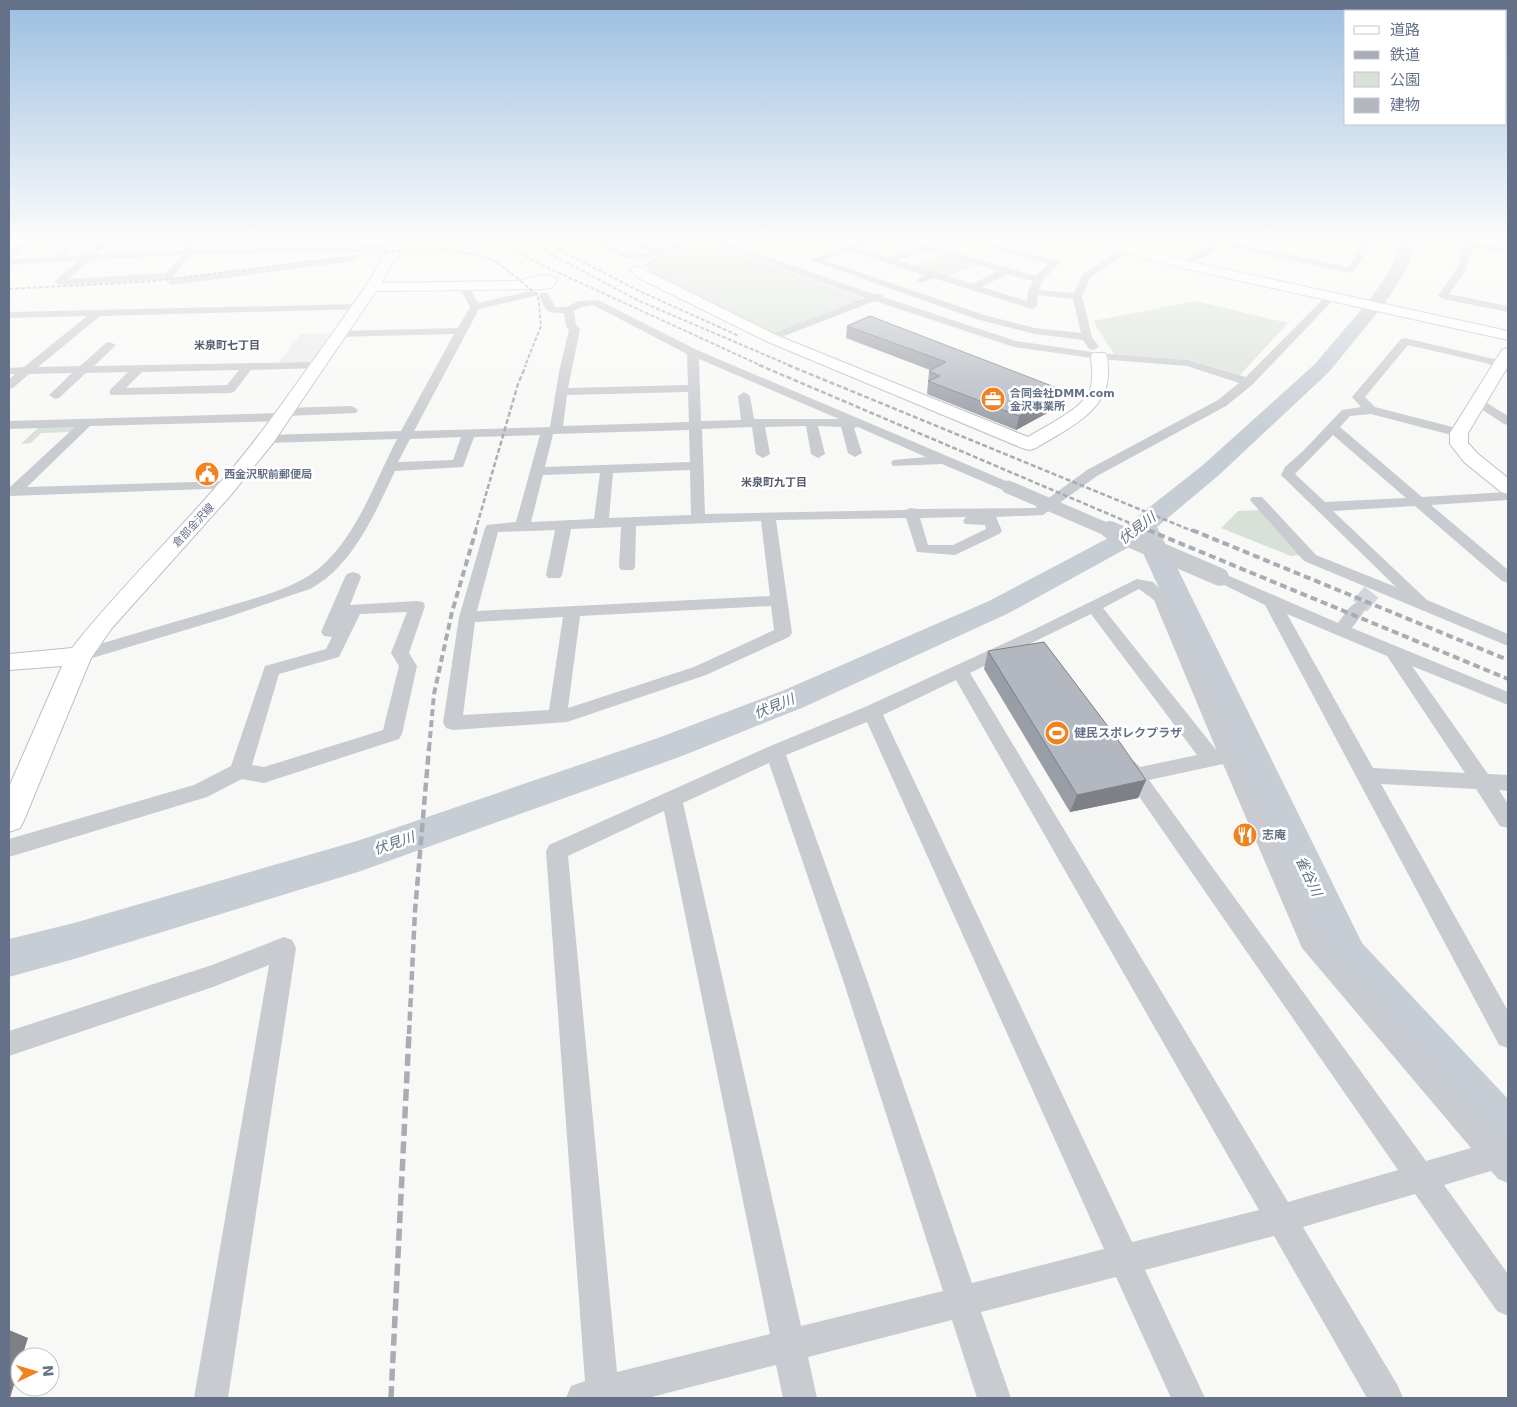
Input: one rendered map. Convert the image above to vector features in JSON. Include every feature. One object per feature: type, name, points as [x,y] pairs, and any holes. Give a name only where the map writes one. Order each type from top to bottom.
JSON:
[{"type":"street","points":[[9,662],[79,656],[244,606],[308,584],[328,569],[341,554],[361,522],[405,435],[475,308],[488,305]]},
{"type":"street","points":[[549,305],[551,310],[569,310],[578,305]]},
{"type":"street","points":[[599,305],[693,352],[852,423],[1220,577],[1272,602],[1342,629],[1508,699]]},
{"type":"street","points":[[704,305],[771,338],[1029,444],[1088,406],[1096,395],[1101,376],[1099,356],[1087,337],[1079,305]]},
{"type":"street","points":[[771,338],[858,305]]},
{"type":"street","points":[[895,305],[1014,344],[1099,356],[1188,363],[1248,382]]},
{"type":"street","points":[[945,305],[980,317],[1037,319]]},
{"type":"street","points":[[1009,305],[1037,319],[1087,337]]},
{"type":"street","points":[[1035,305],[1037,319]]},
{"type":"street","points":[[913,518],[1038,512],[1092,473],[1222,403],[1248,382],[1328,305]]},
{"type":"street","points":[[1365,305],[1508,336]]},
{"type":"street","points":[[1486,305],[1508,309]]},
{"type":"street","points":[[9,315],[358,307]]},
{"type":"street","name":"倉部金沢線","points":[[9,820],[79,656],[104,623],[229,485],[267,439],[358,307]]},
{"type":"street","points":[[523,526],[537,471],[552,431],[556,426],[575,329],[571,326],[569,310]]},
{"type":"street","points":[[9,385],[98,313]]},
{"type":"street","points":[[339,334],[462,332]]},
{"type":"street","points":[[1371,410],[1358,398],[1405,341],[1506,363],[1459,432],[1458,444],[1471,458],[1508,488]]},
{"type":"street","points":[[55,395],[110,345]]},
{"type":"street","points":[[693,352],[698,519]]},
{"type":"street","points":[[9,371],[318,365]]},
{"type":"street","points":[[139,368],[115,392],[230,389],[248,366]]},
{"type":"street","points":[[562,392],[695,388]]},
{"type":"street","points":[[744,396],[763,454]]},
{"type":"street","points":[[1479,402],[1508,421]]},
{"type":"street","points":[[9,426],[284,415],[352,410]]},
{"type":"street","points":[[1420,602],[1288,475],[1290,470],[1308,454],[1346,412],[1371,410],[1459,432]]},
{"type":"street","points":[[267,439],[811,422],[852,423]]},
{"type":"street","points":[[811,422],[818,454]]},
{"type":"street","points":[[11,492],[86,423]]},
{"type":"street","points":[[852,423],[855,453]]},
{"type":"street","points":[[1332,427],[1508,578]]},
{"type":"street","points":[[389,467],[458,464],[469,433]]},
{"type":"street","points":[[898,463],[944,460]]},
{"type":"street","points":[[537,471],[696,466]]},
{"type":"street","points":[[601,523],[608,469]]},
{"type":"street","points":[[11,492],[229,485]]},
{"type":"street","points":[[1321,507],[1508,496]]},
{"type":"street","points":[[1257,500],[1310,558],[1375,587],[1420,602],[1508,640]]},
{"type":"street","points":[[768,516],[783,633],[700,671],[567,715],[453,723],[467,617],[492,528],[768,516],[913,518],[991,520],[994,531],[955,550],[922,549],[913,518]]},
{"type":"street","points":[[627,567],[629,522]]},
{"type":"street","points":[[554,576],[564,524]]},
{"type":"street","points":[[333,653],[326,642],[353,577]]},
{"type":"street","points":[[1137,584],[1146,585],[1161,598],[1221,757],[1310,940],[1504,1157],[1421,1178],[1281,1219],[596,1396],[557,851],[775,752],[872,712],[960,671],[1044,642],[1094,607],[1137,584]]},
{"type":"street","points":[[467,617],[779,601]]},
{"type":"street","points":[[1272,602],[1508,1036]]},
{"type":"street","points":[[9,848],[200,791],[240,771],[264,775],[392,734],[408,666],[400,653],[417,606],[354,609],[333,653],[272,670],[240,771]]},
{"type":"street","points":[[1342,629],[1360,606]]},
{"type":"street","points":[[1094,607],[1221,757]]},
{"type":"street","points":[[558,715],[572,611]]},
{"type":"street","points":[[1393,652],[1508,820]]},
{"type":"street","points":[[960,671],[1386,1398]]},
{"type":"street","points":[[872,712],[1188,1398]]},
{"type":"street","points":[[775,752],[854,980],[994,1398]]},
{"type":"street","points":[[1119,752],[1508,1300]]},
{"type":"street","points":[[1135,776],[1221,757]]},
{"type":"street","points":[[1366,775],[1508,783]]},
{"type":"street","points":[[672,799],[800,1398]]},
{"type":"street","points":[[9,1043],[213,976],[284,948],[211,1398]]},
{"type":"shaded area","points":[[330,333],[311,363],[278,363],[301,334]]},
{"type":"green space","points":[[709,305],[849,305],[775,334],[767,333]]},
{"type":"green space","points":[[1177,305],[1211,305],[1288,323],[1240,375],[1189,360],[1114,354],[1093,321]]},
{"type":"green space","points":[[39,427],[77,427],[73,432],[41,433],[31,443],[21,444]]},
{"type":"green space","points":[[1260,510],[1301,555],[1291,556],[1221,528],[1238,511]]},
{"type":"building","points":[[870,316],[1065,391],[1019,416],[928,381],[940,376],[929,371],[946,362],[847,326]]},
{"type":"building","name":"健民スポレクプラザ","points":[[1044,642],[1146,780],[1077,795],[988,651]]},
{"type":"waterway","name":"伏見川","points":[[9,958],[74,941],[358,856],[670,747],[793,699],[999,607],[1123,541],[1211,470],[1322,368],[1375,305]]},
{"type":"waterway","name":"雀谷川","points":[[1143,525],[1347,956],[1508,1134]]},
{"type":"tunnel","points":[[1360,606],[1374,589]]},
{"type":"railway","points":[[525,366],[541,326],[539,305]]},
{"type":"railway","points":[[628,305],[762,366]]},
{"type":"railway","points":[[648,305],[791,366]]},
{"type":"railway","points":[[670,305],[739,336]]},
{"type":"railway","points":[[475,532],[518,384],[526,365]]},
{"type":"railway","points":[[759,365],[1151,532]]},
{"type":"railway","points":[[788,365],[1195,532]]},
{"type":"railway","points":[[429,749],[434,694],[452,612],[476,530]]},
{"type":"railway","points":[[1148,530],[1508,679]]},
{"type":"railway","points":[[1192,530],[1508,660]]},
{"type":"railway","points":[[409,1034],[415,911],[429,748]]},
{"type":"railway","points":[[391,1398],[409,1033]]},
{"type":"place","name":"合同会社DMM.com 金沢事業所","points":[[993,399]]},
{"type":"place","name":"西金沢駅前郵便局","points":[[207,474]]},
{"type":"place","name":"健民スポレクプラザ","points":[[1057,733]]},
{"type":"place","name":"志庵","points":[[1245,835]]},
{"type":"district","name":"米泉町七丁目","points":[[227,345]]},
{"type":"district","name":"米泉町九丁目","points":[[774,482]]}]
